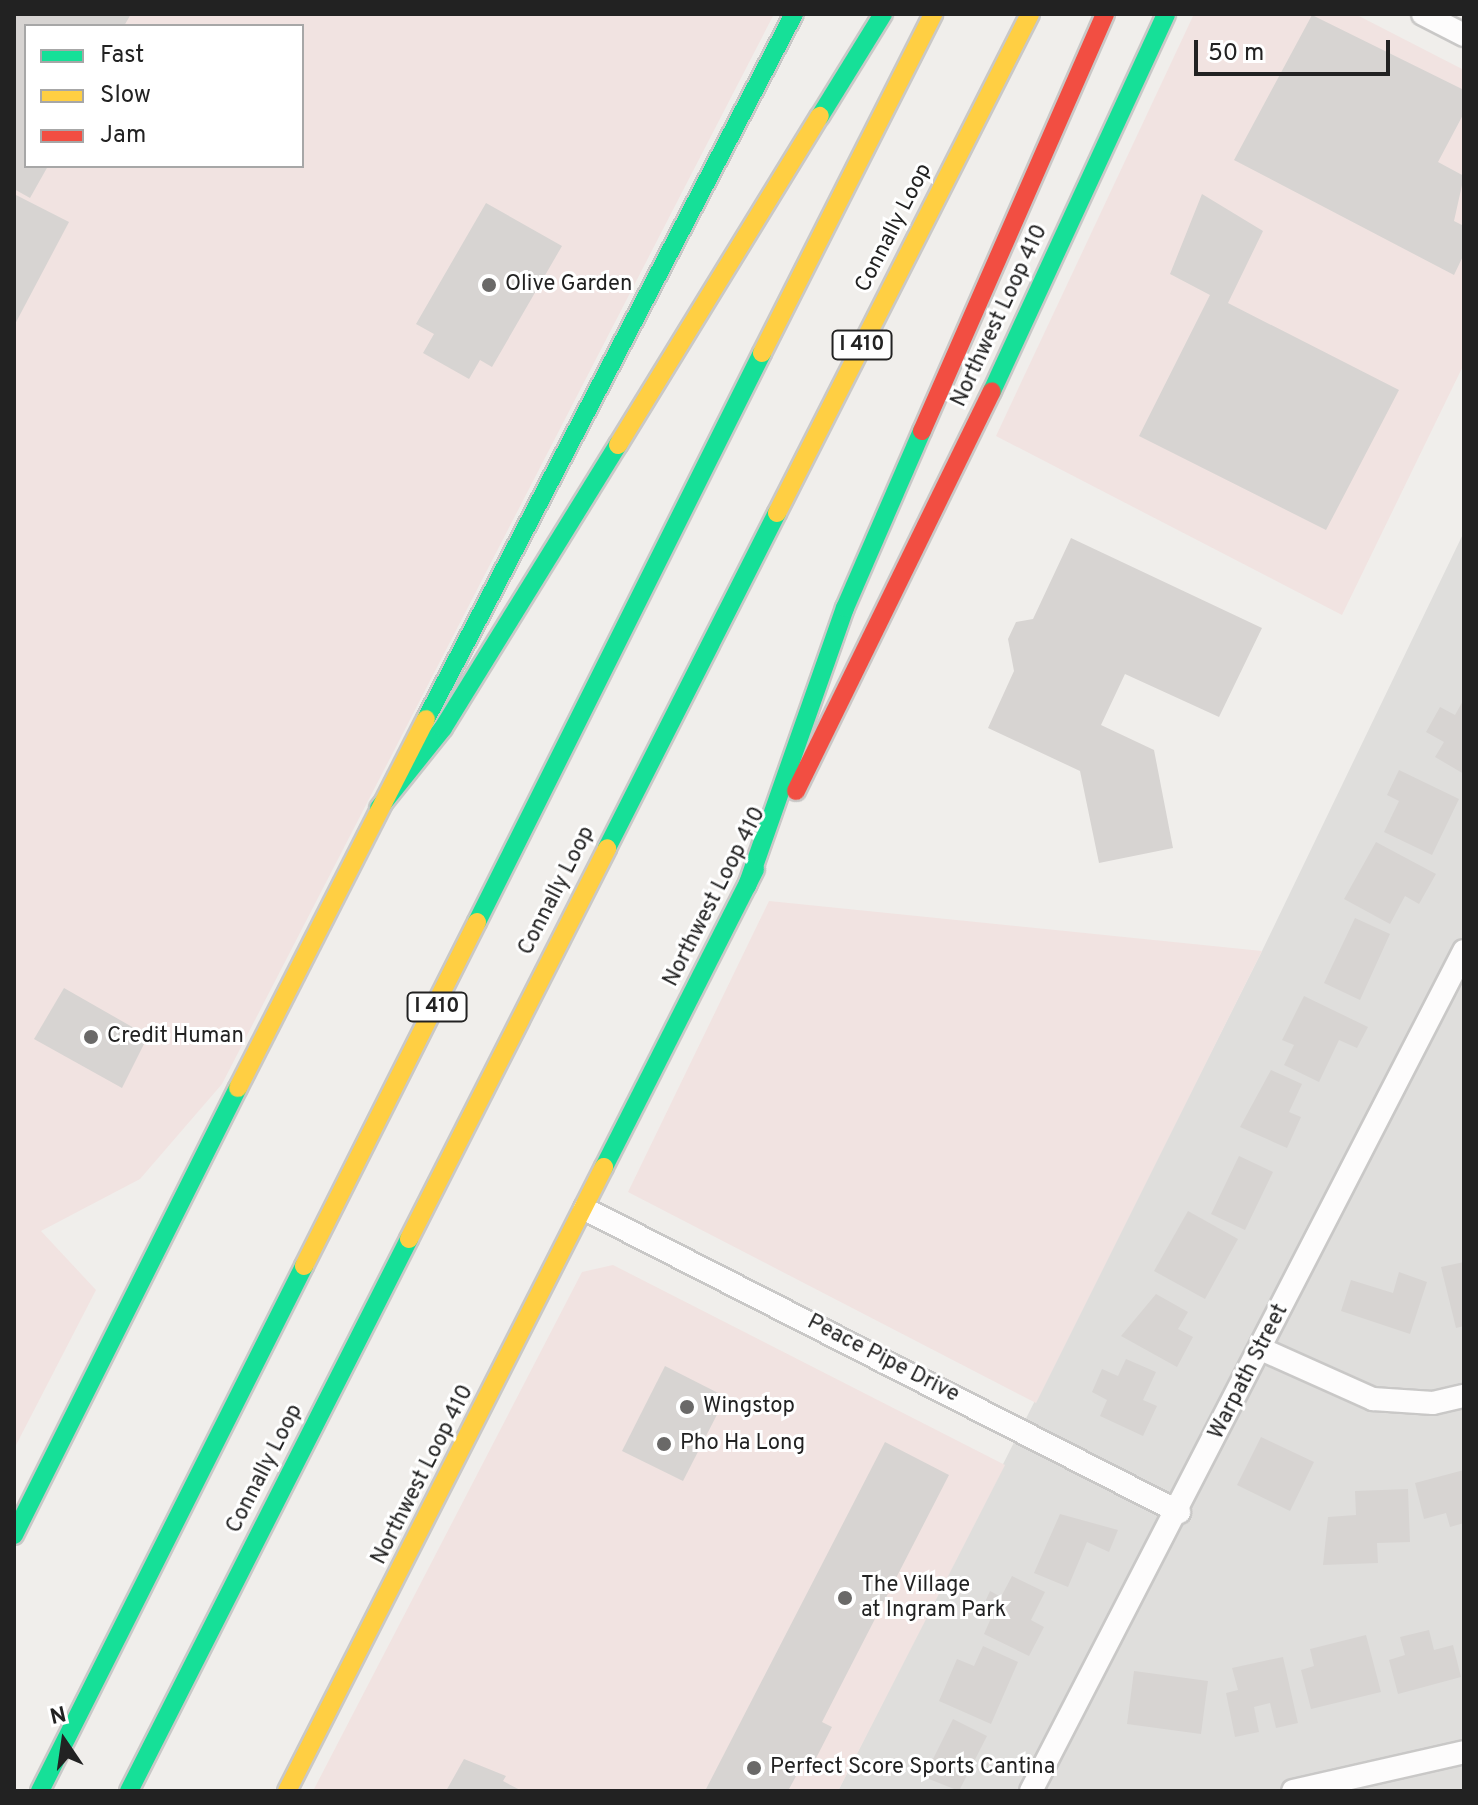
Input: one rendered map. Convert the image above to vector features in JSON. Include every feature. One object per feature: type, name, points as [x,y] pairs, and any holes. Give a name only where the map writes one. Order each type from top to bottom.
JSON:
[{"type":"main road","points":[[14,1535],[379,808],[794,14]]},
{"type":"main road","points":[[379,808],[443,728],[883,14]]},
{"type":"main road","name":"I 410","points":[[40,1791],[933,14]]},
{"type":"main road","name":"Connally Loop","points":[[129,1791],[1030,14]]},
{"type":"main road","points":[[747,886],[845,608],[1105,14]]},
{"type":"main road","name":"Northwest Loop 410","points":[[287,1791],[585,1209],[970,438],[1166,14]]},
{"type":"main road","points":[[19,1791],[92,1689]]},
{"type":"street","points":[[1423,14],[1464,35]]},
{"type":"street","name":"Warpath Street","points":[[1040,1788],[1464,951]]},
{"type":"street","name":"Peace Pipe Drive","points":[[585,1209],[1179,1512]]},
{"type":"street","points":[[1261,1349],[1373,1399],[1433,1403],[1464,1396]]},
{"type":"street","points":[[1293,1791],[1464,1752]]},
{"type":"shaded area","points":[[14,14],[774,14],[222,1084],[140,1179],[41,1231],[96,1290],[14,1449]]},
{"type":"shaded area","points":[[1194,14],[1355,14],[1464,70],[1464,364],[1342,615],[996,436]]},
{"type":"shaded area","points":[[1464,532],[1464,1791],[838,1791],[1262,951]]},
{"type":"shaded area","points":[[769,901],[1262,951],[1036,1403],[628,1192]]},
{"type":"shaded area","points":[[613,1265],[1005,1465],[838,1791],[313,1791],[582,1272]]},
{"type":"building","points":[[14,14],[131,14],[125,24],[24,24],[24,168],[47,168],[30,198],[14,189]]},
{"type":"building","points":[[1312,15],[1464,90],[1464,113],[1438,162],[1464,176],[1454,221],[1464,226],[1464,254],[1454,275],[1234,160]]},
{"type":"building","points":[[14,194],[69,222],[14,326]]},
{"type":"building","points":[[1202,194],[1263,231],[1228,303],[1399,390],[1326,530],[1139,436],[1210,295],[1170,274]]},
{"type":"building","name":"Olive Garden","points":[[486,203],[562,246],[492,367],[480,360],[469,379],[423,353],[434,334],[416,324]]},
{"type":"building","points":[[1071,538],[1262,628],[1219,717],[1125,674],[1101,725],[1154,750],[1173,848],[1099,863],[1080,771],[988,728],[1014,671],[1008,639],[1016,622],[1033,619]]},
{"type":"building","points":[[1464,699],[1464,774],[1435,757],[1444,742],[1426,732],[1440,707],[1455,715]]},
{"type":"building","points":[[1399,770],[1459,799],[1432,855],[1384,832],[1399,801],[1387,795]]},
{"type":"building","points":[[1376,842],[1436,874],[1419,904],[1405,896],[1390,924],[1344,899]]},
{"type":"building","points":[[1355,918],[1390,934],[1360,1000],[1324,983]]},
{"type":"building","name":"Credit Human","points":[[64,988],[148,1036],[122,1088],[34,1039]]},
{"type":"building","points":[[1304,996],[1368,1027],[1357,1048],[1339,1040],[1319,1082],[1284,1065],[1294,1045],[1282,1040]]},
{"type":"building","points":[[1271,1070],[1302,1084],[1289,1112],[1301,1117],[1287,1148],[1240,1127]]},
{"type":"building","points":[[1239,1156],[1273,1172],[1245,1230],[1211,1214]]},
{"type":"building","points":[[1188,1211],[1238,1239],[1205,1299],[1154,1271]]},
{"type":"building","points":[[1464,1262],[1464,1326],[1456,1328],[1441,1267]]},
{"type":"building","points":[[1399,1272],[1427,1282],[1410,1334],[1341,1311],[1351,1280],[1393,1293]]},
{"type":"building","points":[[1156,1294],[1188,1312],[1178,1329],[1193,1337],[1177,1367],[1121,1336]]},
{"type":"building","points":[[1126,1359],[1156,1372],[1143,1400],[1157,1406],[1143,1436],[1100,1416],[1107,1400],[1092,1392],[1102,1369],[1118,1376]]},
{"type":"building","points":[[665,1366],[726,1397],[683,1481],[622,1451]]},
{"type":"building","points":[[1261,1437],[1314,1462],[1290,1511],[1237,1485]]},
{"type":"building","name":"The Village at Ingram Park","points":[[885,1442],[949,1475],[822,1722],[832,1727],[810,1770],[802,1765],[788,1791],[705,1791]]},
{"type":"building","points":[[1464,1470],[1464,1523],[1450,1527],[1446,1513],[1424,1519],[1415,1483]]},
{"type":"building","points":[[1408,1489],[1410,1542],[1377,1543],[1378,1563],[1323,1565],[1328,1517],[1356,1515],[1355,1491]]},
{"type":"building","points":[[1060,1514],[1118,1530],[1109,1552],[1087,1542],[1068,1587],[1034,1573]]},
{"type":"building","points":[[1012,1576],[1045,1592],[1031,1620],[1044,1627],[1029,1656],[984,1634],[992,1616],[981,1611],[990,1591],[1001,1597]]},
{"type":"building","points":[[1429,1630],[1434,1650],[1453,1645],[1461,1677],[1398,1694],[1389,1660],[1405,1655],[1400,1637]]},
{"type":"building","points":[[1366,1635],[1381,1692],[1311,1709],[1301,1670],[1314,1666],[1310,1649]]},
{"type":"building","points":[[983,1646],[1018,1662],[991,1724],[939,1701],[957,1659],[974,1666]]},
{"type":"building","points":[[1283,1657],[1298,1723],[1276,1728],[1270,1703],[1254,1707],[1259,1732],[1235,1737],[1226,1693],[1238,1690],[1232,1668]]},
{"type":"building","points":[[1134,1671],[1208,1681],[1201,1734],[1127,1724]]},
{"type":"building","points":[[953,1719],[987,1736],[959,1791],[924,1777]]},
{"type":"building","points":[[464,1759],[506,1776],[503,1781],[522,1791],[446,1791]]},
{"type":"traffic: fast","points":[[426,719],[794,14]]},
{"type":"traffic: fast","points":[[820,116],[883,14]]},
{"type":"traffic: fast","points":[[992,391],[1166,14]]},
{"type":"traffic: fast","points":[[477,922],[762,353]]},
{"type":"traffic: fast","points":[[747,886],[845,608],[922,431]]},
{"type":"traffic: fast","points":[[379,808],[443,728],[618,445]]},
{"type":"traffic: fast","points":[[607,848],[777,513]]},
{"type":"traffic: fast","points":[[604,1167],[755,869]]},
{"type":"traffic: fast","points":[[14,1535],[238,1088]]},
{"type":"traffic: fast","points":[[129,1791],[409,1239]]},
{"type":"traffic: fast","points":[[40,1791],[304,1266]]},
{"type":"traffic: slow","points":[[762,353],[933,14]]},
{"type":"traffic: slow","points":[[777,513],[1030,14]]},
{"type":"traffic: slow","points":[[618,445],[820,116]]},
{"type":"traffic: slow","points":[[238,1088],[426,719]]},
{"type":"traffic: slow","points":[[409,1239],[607,848]]},
{"type":"traffic: slow","points":[[304,1266],[477,922]]},
{"type":"traffic: slow","points":[[287,1791],[604,1167]]},
{"type":"traffic: jam","points":[[922,431],[1105,14]]},
{"type":"traffic: jam","points":[[796,791],[992,391]]},
{"type":"place","name":"Olive Garden","points":[[489,285]]},
{"type":"place","name":"Credit Human","points":[[91,1037]]},
{"type":"place","name":"Wingstop","points":[[687,1407]]},
{"type":"place","name":"Pho Ha Long","points":[[664,1444]]},
{"type":"place","name":"The Village at Ingram Park","points":[[845,1598]]},
{"type":"place","name":"Perfect Score Sports Cantina","points":[[754,1768]]}]
